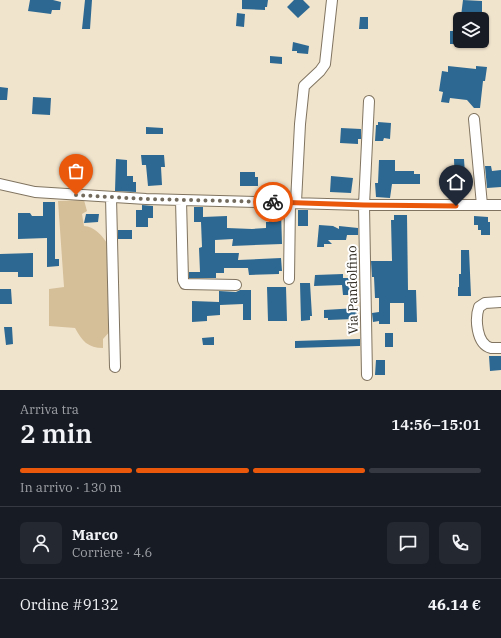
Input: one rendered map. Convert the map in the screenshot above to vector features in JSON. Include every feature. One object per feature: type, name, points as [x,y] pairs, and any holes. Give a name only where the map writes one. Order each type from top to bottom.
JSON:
[{"type":"street","points":[[289,279],[293,202],[304,86],[320,71],[325,64],[332,0]]},
{"type":"street","name":"Via Pandolfino","points":[[366,375],[364,205],[369,102]]},
{"type":"street","points":[[474,119],[482,205]]},
{"type":"street","points":[[0,184],[35,192],[181,200],[364,205],[501,205]]},
{"type":"street","points":[[111,197],[115,367]]},
{"type":"street","points":[[181,200],[183,280],[185,284],[236,285]]},
{"type":"street","points":[[501,302],[485,303],[479,307],[476,315],[479,335],[484,343],[491,348],[501,348]]},
{"type":"shaded area","points":[[84,200],[87,211],[82,214],[84,226],[88,226],[98,232],[108,245],[112,329],[103,339],[103,348],[93,347],[86,343],[80,337],[75,328],[49,326],[49,289],[64,287],[58,201]]},
{"type":"building","points":[[30,0],[53,0],[61,2],[60,10],[52,10],[51,14],[28,11]]},
{"type":"building","points":[[85,0],[92,0],[90,29],[82,29]]},
{"type":"building","points":[[242,0],[268,0],[265,10],[242,9]]},
{"type":"building","points":[[294,0],[303,0],[310,7],[298,18],[287,7]]},
{"type":"building","points":[[463,0],[482,1],[482,12],[462,12]]},
{"type":"building","points":[[237,13],[245,14],[244,27],[236,26]]},
{"type":"building","points":[[360,17],[368,17],[368,29],[359,29]]},
{"type":"building","points":[[450,31],[453,31],[453,44],[450,44]]},
{"type":"building","points":[[293,42],[309,46],[308,54],[292,51]]},
{"type":"building","points":[[270,56],[282,57],[282,64],[270,63]]},
{"type":"building","points":[[448,66],[476,69],[476,66],[487,67],[485,81],[483,81],[480,108],[474,108],[467,100],[450,98],[449,103],[441,102],[443,92],[439,91],[442,71],[448,72]]},
{"type":"building","points":[[0,87],[8,88],[7,100],[0,100]]},
{"type":"building","points":[[33,97],[51,98],[50,115],[32,114]]},
{"type":"building","points":[[378,122],[391,123],[390,139],[384,138],[383,141],[375,141],[376,125],[378,125]]},
{"type":"building","points":[[146,127],[163,128],[163,134],[146,134]]},
{"type":"building","points":[[341,128],[361,129],[361,139],[358,139],[358,144],[340,143]]},
{"type":"building","points":[[141,155],[164,155],[165,167],[161,167],[162,185],[148,186],[146,165],[142,165]]},
{"type":"building","points":[[116,159],[127,160],[127,176],[133,176],[133,182],[136,182],[136,192],[115,191]]},
{"type":"building","points":[[454,159],[464,159],[465,174],[470,174],[470,185],[455,187]]},
{"type":"building","points":[[379,160],[395,160],[395,171],[414,171],[414,174],[420,174],[420,184],[392,184],[390,198],[376,197],[375,183],[378,183]]},
{"type":"building","points":[[485,166],[491,166],[492,171],[501,170],[501,187],[487,188]]},
{"type":"building","points":[[240,172],[255,172],[255,177],[258,177],[258,186],[240,186]]},
{"type":"building","points":[[331,176],[353,178],[351,193],[330,192]]},
{"type":"building","points":[[43,202],[55,202],[55,259],[59,259],[59,266],[47,267],[47,238],[18,239],[18,213],[30,213],[32,216],[43,216]]},
{"type":"building","points":[[142,205],[153,206],[153,218],[148,218],[148,227],[136,227],[136,210],[142,210]]},
{"type":"building","points":[[194,207],[203,207],[203,217],[227,216],[227,228],[266,228],[266,222],[269,222],[269,215],[273,215],[273,212],[281,212],[282,244],[232,246],[233,239],[215,240],[215,253],[239,253],[238,260],[281,258],[282,271],[279,271],[279,274],[249,275],[248,268],[224,268],[224,273],[216,273],[216,278],[189,278],[189,272],[200,272],[199,248],[202,247],[201,222],[194,222]]},
{"type":"building","points":[[298,210],[308,210],[308,226],[298,226]]},
{"type":"building","points":[[86,214],[99,214],[98,222],[84,223]]},
{"type":"building","points":[[394,215],[407,215],[408,290],[416,290],[417,322],[404,322],[404,303],[390,303],[390,324],[379,324],[379,321],[373,322],[372,313],[379,312],[379,298],[375,298],[374,277],[372,277],[371,261],[392,261],[391,220],[394,220]]},
{"type":"building","points":[[474,216],[488,217],[488,222],[490,222],[490,235],[481,235],[481,230],[478,230],[478,225],[474,225]]},
{"type":"building","points":[[319,225],[333,226],[339,229],[339,226],[358,228],[358,235],[347,235],[346,240],[328,240],[332,244],[324,244],[324,247],[317,247]]},
{"type":"building","points":[[118,230],[132,230],[132,239],[118,239]]},
{"type":"building","points":[[461,250],[469,250],[471,296],[458,296],[459,274],[461,274]]},
{"type":"building","points":[[33,253],[33,277],[18,277],[18,272],[0,272],[0,254]]},
{"type":"building","points":[[343,274],[343,278],[351,278],[351,281],[353,281],[354,291],[352,291],[352,295],[343,295],[342,285],[314,286],[315,275]]},
{"type":"building","points":[[300,283],[310,283],[312,316],[310,316],[310,320],[301,321]]},
{"type":"building","points":[[267,287],[286,287],[287,321],[268,321]]},
{"type":"building","points":[[0,289],[11,289],[12,304],[0,304]]},
{"type":"building","points":[[240,290],[251,290],[251,320],[243,320],[243,304],[220,305],[220,315],[207,316],[207,321],[192,322],[192,301],[219,302],[219,291],[236,292]]},
{"type":"building","points":[[357,308],[357,317],[354,317],[354,319],[328,320],[328,318],[324,318],[324,310]]},
{"type":"building","points":[[4,327],[12,327],[13,344],[6,345]]},
{"type":"building","points":[[385,333],[393,333],[393,347],[385,347]]},
{"type":"building","points":[[214,337],[214,345],[203,345],[202,338]]},
{"type":"building","points":[[360,339],[360,346],[295,348],[295,341]]},
{"type":"building","points":[[489,356],[501,356],[501,370],[490,371]]},
{"type":"building","points":[[376,360],[385,360],[385,375],[375,375]]},
{"type":"way so far","points":[[76,195],[146,199],[273,202]]},
{"type":"route","points":[[273,202],[456,206]]}]
